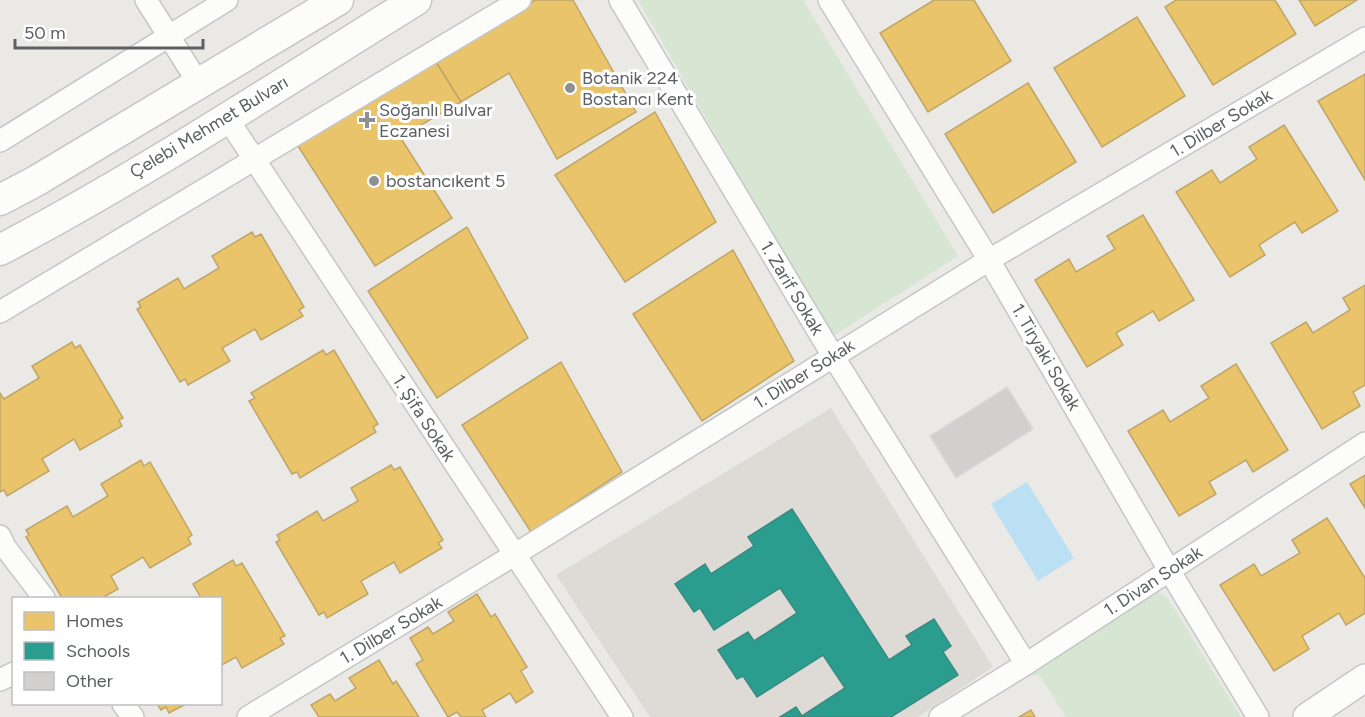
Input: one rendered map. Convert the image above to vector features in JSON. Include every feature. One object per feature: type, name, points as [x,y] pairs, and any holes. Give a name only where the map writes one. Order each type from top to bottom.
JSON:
[{"type":"main road","points":[[0,200],[200,84],[338,0]]},
{"type":"main road","name":"Çelebi Mehmet Bulvarı","points":[[0,250],[52,223],[227,118],[416,0]]},
{"type":"street","points":[[146,0],[200,84]]},
{"type":"street","points":[[0,141],[227,0]]},
{"type":"street","points":[[0,312],[520,0]]},
{"type":"street","name":"1. Zarif Sokak","points":[[620,0],[832,356],[1026,664]]},
{"type":"street","name":"1. Tiryaki Sokak","points":[[829,0],[989,260],[1169,570],[1258,717]]},
{"type":"street","name":"1. Dilber Sokak","points":[[248,717],[989,260],[1365,38]]},
{"type":"street","name":"1. Şifa Sokak","points":[[227,118],[622,717]]},
{"type":"street","name":"1. Divan Sokak","points":[[940,717],[1026,664],[1365,442]]},
{"type":"street","points":[[2,544],[43,597]]},
{"type":"street","points":[[1307,717],[1365,678]]},
{"type":"street","points":[[124,705],[133,717]]},
{"type":"shaded area","points":[[831,408],[993,667],[918,717],[650,717],[556,575]]},
{"type":"green space","points":[[638,0],[803,0],[958,256],[832,337]]},
{"type":"green space","points":[[1157,591],[1167,597],[1241,717],[1066,717],[1040,676],[1029,674]]},
{"type":"water","points":[[1027,482],[1074,558],[1038,581],[991,504]]},
{"type":"building: Homes","name":"Botanik 224 Bostancı Kent","points":[[535,0],[573,0],[636,112],[557,159],[509,73],[461,102],[434,59]]},
{"type":"building: Homes","points":[[934,0],[974,0],[1011,61],[928,112],[880,33]]},
{"type":"building: Homes","points":[[1176,0],[1275,0],[1296,34],[1213,85],[1165,7]]},
{"type":"building: Homes","points":[[1299,0],[1357,0],[1315,26]]},
{"type":"building: Homes","points":[[1137,17],[1185,96],[1102,147],[1054,68]]},
{"type":"building: Homes","name":"bostancıkent 5","points":[[434,59],[461,102],[400,137],[452,218],[375,266],[296,143]]},
{"type":"building: Homes","points":[[1365,74],[1365,180],[1318,101]]},
{"type":"building: Homes","points":[[1028,83],[1076,162],[993,213],[945,134]]},
{"type":"building: Homes","name":"bostancıkent 5","points":[[655,112],[716,222],[625,282],[555,175]]},
{"type":"building: Homes","points":[[1284,125],[1338,211],[1302,233],[1295,222],[1259,245],[1265,255],[1230,277],[1176,192],[1212,170],[1220,183],[1257,159],[1249,147]]},
{"type":"building: Homes","points":[[1143,215],[1194,300],[1159,321],[1153,311],[1116,333],[1123,345],[1087,367],[1035,280],[1069,259],[1076,272],[1115,249],[1107,236]]},
{"type":"building: Homes","name":"bostancıkent 5","points":[[467,227],[528,338],[437,398],[368,291]]},
{"type":"building: Homes","points":[[252,232],[255,237],[261,234],[304,307],[299,310],[303,316],[261,340],[255,329],[222,348],[230,361],[188,385],[185,379],[180,382],[137,309],[141,307],[138,302],[178,278],[184,289],[219,268],[212,256]]},
{"type":"building: Homes","points":[[733,250],[794,361],[702,421],[633,314]]},
{"type":"building: Homes","points":[[1365,285],[1365,385],[1353,392],[1360,406],[1322,429],[1271,343],[1306,322],[1313,333],[1350,310],[1343,298]]},
{"type":"building: Homes","points":[[72,342],[75,348],[80,345],[123,418],[119,420],[122,426],[80,450],[74,439],[42,459],[49,471],[7,496],[4,490],[0,492],[0,393],[4,399],[39,378],[32,366]]},
{"type":"building: Homes","points":[[323,350],[326,355],[334,350],[378,424],[373,427],[376,432],[300,478],[297,472],[292,474],[249,401],[255,398],[251,393]]},
{"type":"building: Homes","points":[[561,362],[622,472],[531,532],[462,425]]},
{"type":"building: Homes","points":[[1236,364],[1288,450],[1253,472],[1246,460],[1209,482],[1216,494],[1179,516],[1128,431],[1163,410],[1170,422],[1209,398],[1201,386]]},
{"type":"building: Homes","points":[[141,460],[144,466],[150,462],[192,535],[188,538],[191,544],[150,568],[143,557],[111,576],[118,589],[104,597],[61,597],[26,537],[29,535],[26,530],[67,506],[73,517],[108,496],[101,484]]},
{"type":"building: Homes","points":[[391,465],[394,470],[400,467],[443,540],[438,543],[442,548],[400,573],[394,562],[361,581],[368,594],[327,618],[324,612],[319,615],[276,542],[280,540],[277,535],[317,511],[323,521],[358,501],[351,488]]},
{"type":"building: Homes","points":[[1365,475],[1365,508],[1350,484]]},
{"type":"building: Homes","points":[[1327,518],[1365,578],[1365,613],[1346,625],[1339,613],[1302,636],[1309,649],[1274,671],[1220,585],[1254,564],[1261,576],[1300,553],[1292,540]]},
{"type":"building: Homes","points":[[233,560],[236,566],[242,563],[285,636],[280,638],[284,644],[242,668],[236,657],[222,665],[222,597],[198,597],[193,584]]},
{"type":"building: Homes","points":[[477,594],[491,617],[495,614],[527,667],[521,671],[533,692],[516,703],[510,693],[482,710],[486,717],[461,717],[457,712],[448,717],[416,664],[423,660],[410,638],[428,627],[433,634],[454,621],[448,612]]},
{"type":"building: Homes","points":[[379,660],[393,684],[396,681],[419,717],[319,717],[311,705],[330,694],[335,701],[356,688],[349,678]]},
{"type":"building: Homes","points":[[158,705],[184,705],[169,713],[166,707],[161,710]]},
{"type":"building: Homes","points":[[1031,710],[1035,717],[1019,717]]},
{"type":"building: Schools","points":[[792,509],[889,660],[912,645],[906,636],[934,619],[951,646],[943,652],[958,675],[891,717],[780,717],[796,707],[802,716],[845,688],[823,655],[757,697],[743,676],[737,679],[718,650],[748,632],[754,641],[797,613],[780,588],[714,630],[700,608],[694,612],[675,584],[705,564],[711,574],[754,546],[748,537]]},
{"type":"building: Other","points":[[1007,387],[1033,429],[956,478],[930,436]]},
{"type":"place","name":"Botanik 224 Bostancı Kent","points":[[570,88]]},
{"type":"place","name":"Soğanlı Bulvar Eczanesi","points":[[367,120]]},
{"type":"place","name":"bostancıkent 5","points":[[374,181]]}]
